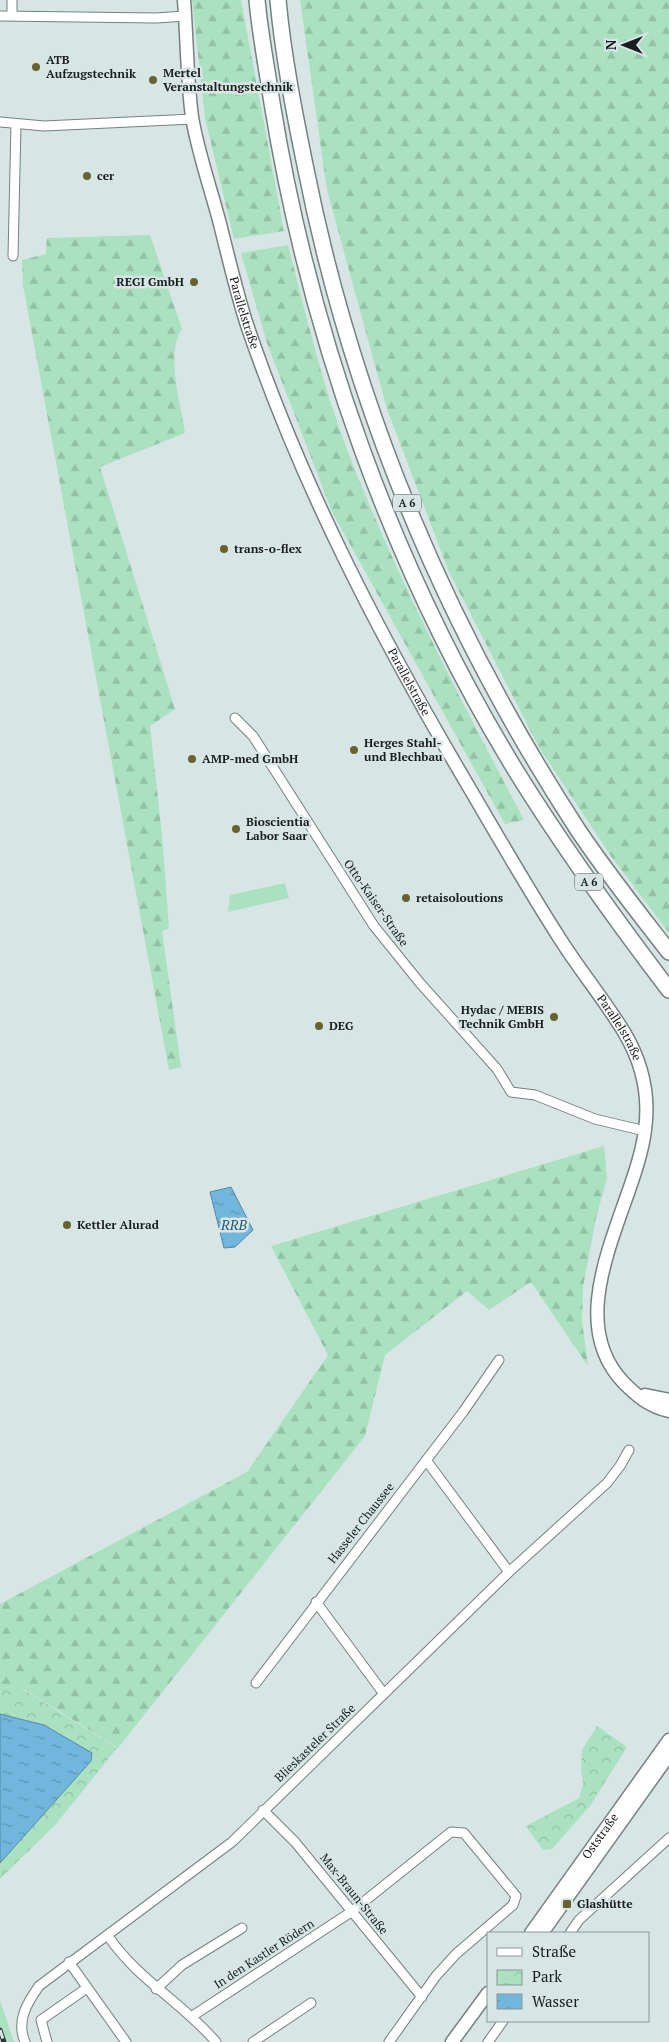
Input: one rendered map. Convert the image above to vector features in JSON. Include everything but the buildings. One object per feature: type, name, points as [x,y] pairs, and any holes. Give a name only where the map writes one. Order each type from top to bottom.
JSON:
[{"type":"highway","name":"A 6","points":[[257,0],[280,149],[291,204],[316,304],[341,390],[389,520],[442,635],[515,769],[604,904],[669,990]]},
{"type":"highway","name":"A 6","points":[[278,0],[296,125],[311,199],[336,301],[362,385],[409,510],[464,632],[533,757],[580,831],[669,952]]},
{"type":"street","points":[[12,0],[12,16]]},
{"type":"street","name":"Parallelstraße","points":[[184,0],[193,119],[246,320],[290,438],[324,515],[369,607],[438,735],[562,942],[633,1047],[640,1063],[647,1101],[645,1131],[636,1170],[607,1252],[598,1304],[602,1344],[609,1362],[627,1386],[648,1405],[669,1411]]},
{"type":"street","points":[[0,16],[156,18],[186,16]]},
{"type":"street","points":[[0,122],[44,126],[193,119]]},
{"type":"street","points":[[13,256],[16,124]]},
{"type":"street","name":"Otto-Kaiser-Straße","points":[[235,718],[253,736],[374,926],[420,983],[497,1069],[511,1092],[535,1095],[596,1119],[645,1131]]},
{"type":"street","name":"Hasseler Chaussee","points":[[256,1683],[426,1460],[499,1360]]},
{"type":"street","name":"Parallelstraße","points":[[627,1386],[645,1395],[669,1400]]},
{"type":"street","name":"Blieskasteler Straße","points":[[25,2042],[21,2022],[26,2005],[39,1986],[232,1842],[509,1572],[607,1483],[629,1450]]},
{"type":"street","points":[[426,1460],[509,1572]]},
{"type":"street","points":[[316,1602],[384,1694]]},
{"type":"street","name":"Oststraße","points":[[532,1932],[669,1740]]},
{"type":"street","name":"Oststraße","points":[[543,1932],[669,1755]]},
{"type":"street","name":"Max-Braun-Straße","points":[[263,1810],[295,1842],[422,1997]]},
{"type":"street","name":"In den Kastler Rödern","points":[[191,2017],[351,1912],[452,1832],[464,1833],[516,1896],[514,1905],[456,1954],[436,1976],[422,1997]]},
{"type":"street","points":[[571,1932],[579,1920],[669,1838]]},
{"type":"street","points":[[156,1989],[182,1965],[242,1928]]},
{"type":"street","points":[[108,1936],[120,1953],[156,1989],[191,2017],[216,2042]]},
{"type":"street","points":[[69,1962],[126,2042]]},
{"type":"street","points":[[47,2042],[42,2020],[87,1988]]},
{"type":"street","points":[[389,2042],[422,1997]]},
{"type":"street","points":[[452,2042],[486,2002]]},
{"type":"street","points":[[463,2042],[486,2002]]},
{"type":"street","points":[[253,2042],[311,2003]]},
{"type":"street","points":[[488,2042],[503,2022]]},
{"type":"green space","points":[[192,0],[241,0],[284,231],[234,239],[205,118]]},
{"type":"green space","points":[[300,0],[669,0],[669,933],[611,856],[540,749],[449,572],[387,409],[327,190]]},
{"type":"green space","points":[[150,235],[182,329],[177,339],[174,365],[185,433],[100,467],[175,709],[150,726],[162,835],[169,928],[162,931],[181,1067],[169,1070],[23,285],[22,260],[46,254],[47,238]]},
{"type":"green space","points":[[288,245],[330,401],[367,499],[431,639],[524,820],[505,824],[332,512],[267,343],[241,253]]},
{"type":"green space","points":[[285,883],[289,898],[228,912],[230,895]]},
{"type":"green space","points":[[604,1146],[607,1178],[596,1218],[583,1287],[582,1321],[588,1366],[531,1282],[489,1310],[467,1291],[385,1355],[365,1436],[118,1748],[22,1688],[0,1687],[0,1604],[247,1472],[328,1355],[271,1246]]},
{"type":"green space","points":[[0,1687],[21,1688],[117,1748],[56,1824],[0,1879]]},
{"type":"green space","points":[[597,1726],[627,1747],[590,1806],[552,1849],[543,1850],[526,1826],[579,1798],[583,1784],[581,1769],[582,1750]]},
{"type":"green space","points":[[0,2000],[14,2042],[0,2042]]},
{"type":"water","name":"RRB","points":[[231,1187],[253,1230],[235,1247],[224,1248],[210,1192]]},
{"type":"water","points":[[0,1714],[44,1725],[92,1753],[91,1761],[0,1863]]},
{"type":"railway","points":[[0,2030],[4,2042]]},
{"type":"place","name":"ATB Aufzugstechnik","points":[[36,67]]},
{"type":"place","name":"Mertel Veranstaltungstechnik","points":[[153,80]]},
{"type":"place","name":"cer","points":[[87,176]]},
{"type":"place","name":"REGI GmbH","points":[[194,282]]},
{"type":"place","name":"trans-o-flex","points":[[224,549]]},
{"type":"place","name":"Herges Stahl- und Blechbau","points":[[354,750]]},
{"type":"place","name":"AMP-med GmbH","points":[[192,759]]},
{"type":"place","name":"Bioscientia Labor Saar","points":[[236,829]]},
{"type":"place","name":"retaisoloutions","points":[[406,898]]},
{"type":"place","name":"Hydac / MEBIS Technik GmbH","points":[[554,1017]]},
{"type":"place","name":"DEG","points":[[319,1026]]},
{"type":"place","name":"Kettler Alurad","points":[[67,1225]]},
{"type":"place","name":"Glashütte","points":[[567,1904]]}]
